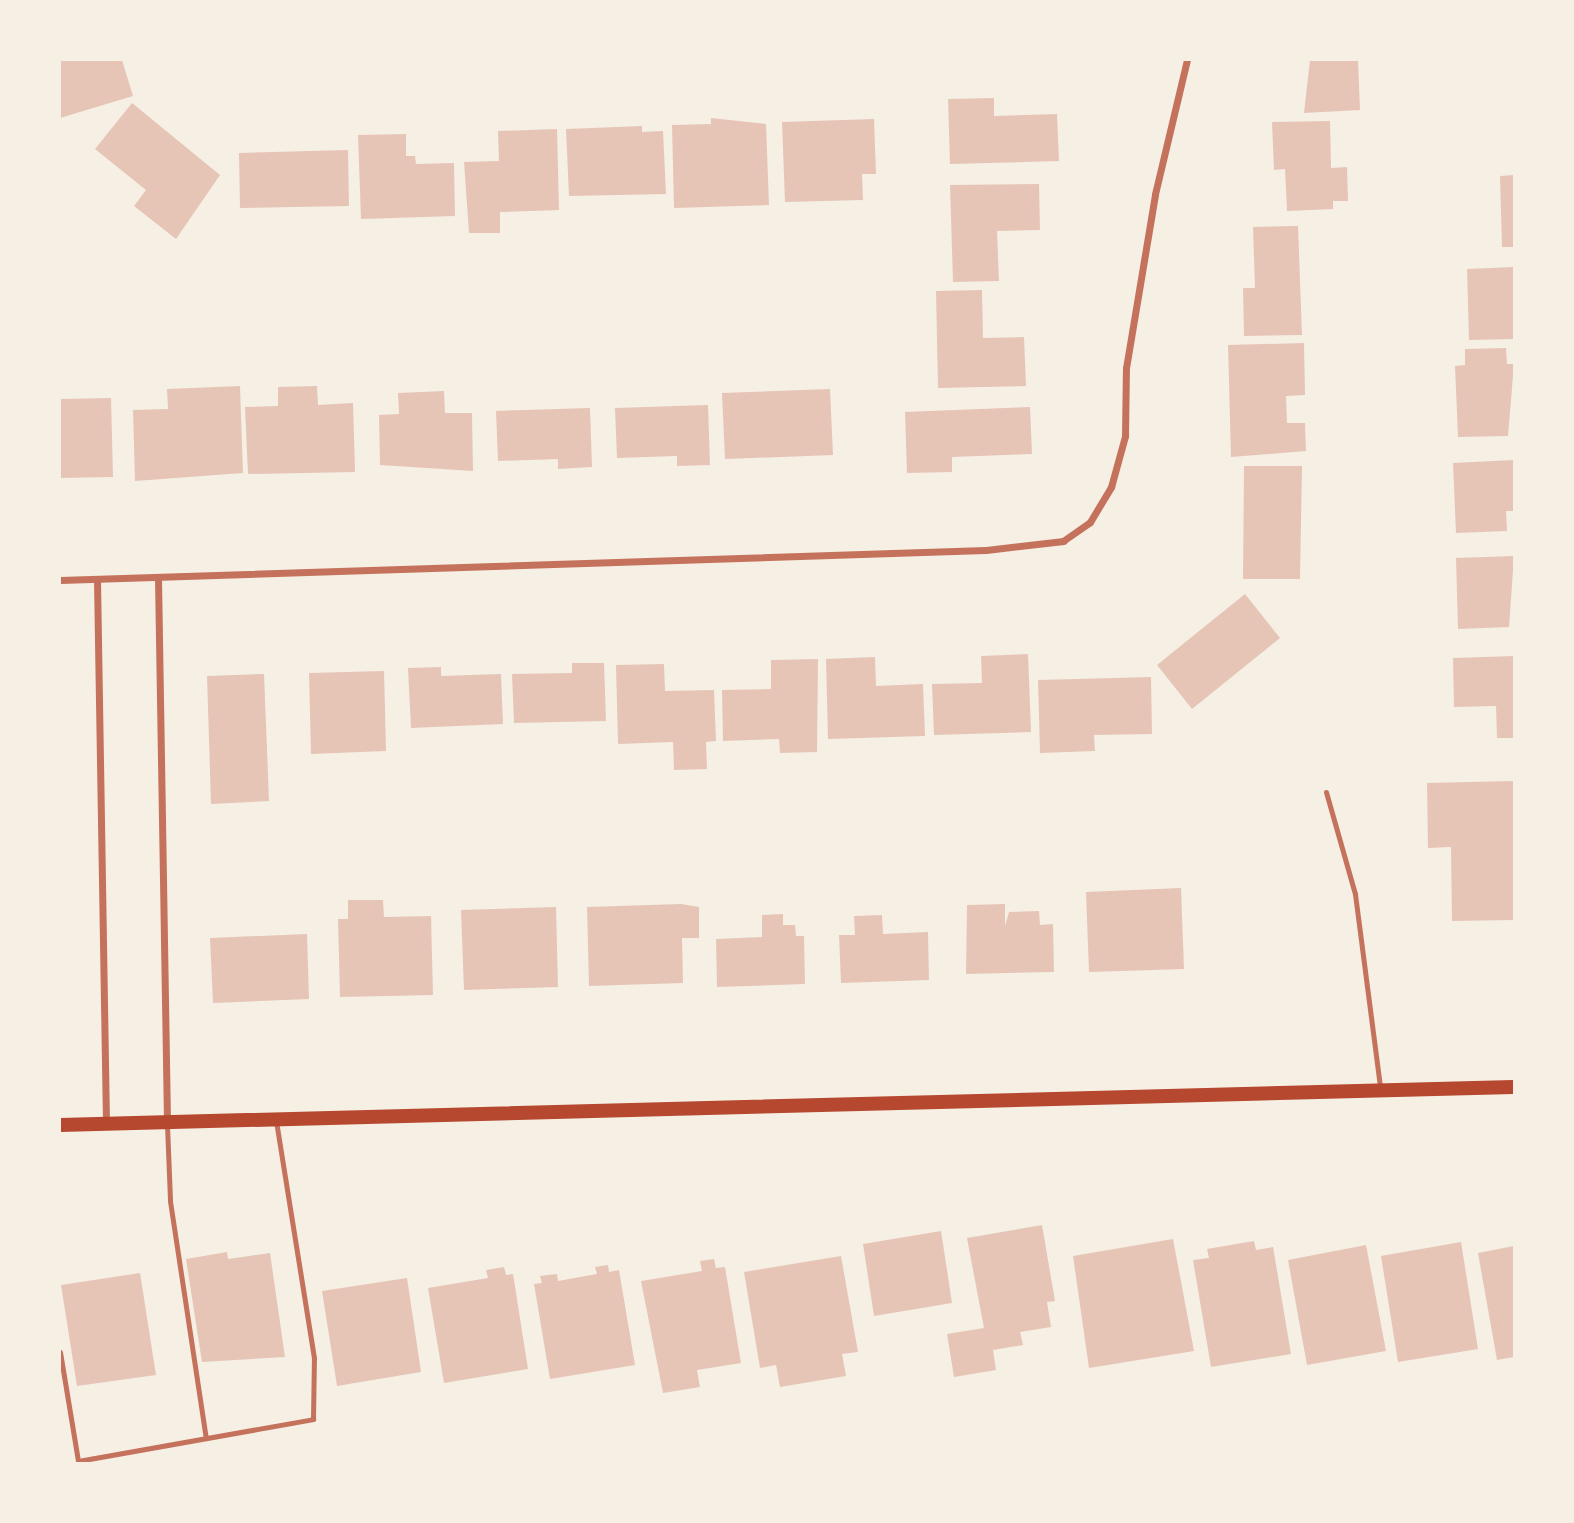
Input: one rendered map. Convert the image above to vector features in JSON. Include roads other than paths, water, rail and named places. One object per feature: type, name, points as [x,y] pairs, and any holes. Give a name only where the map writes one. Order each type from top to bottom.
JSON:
[{"type":"main road","points":[[60,1125],[1514,1087]]},
{"type":"street","points":[[60,580],[986,550],[1063,541],[1090,522],[1111,487],[1125,436],[1126,368],[1155,194],[1187,60]]},
{"type":"street","points":[[158,578],[167,1121]]},
{"type":"street","points":[[97,580],[106,1123]]},
{"type":"lane","points":[[1326,792],[1355,894],[1380,1091]]},
{"type":"lane","points":[[60,1352],[78,1461],[313,1419],[314,1358],[276,1119]]},
{"type":"lane","points":[[167,1121],[170,1202],[206,1438]]}]
